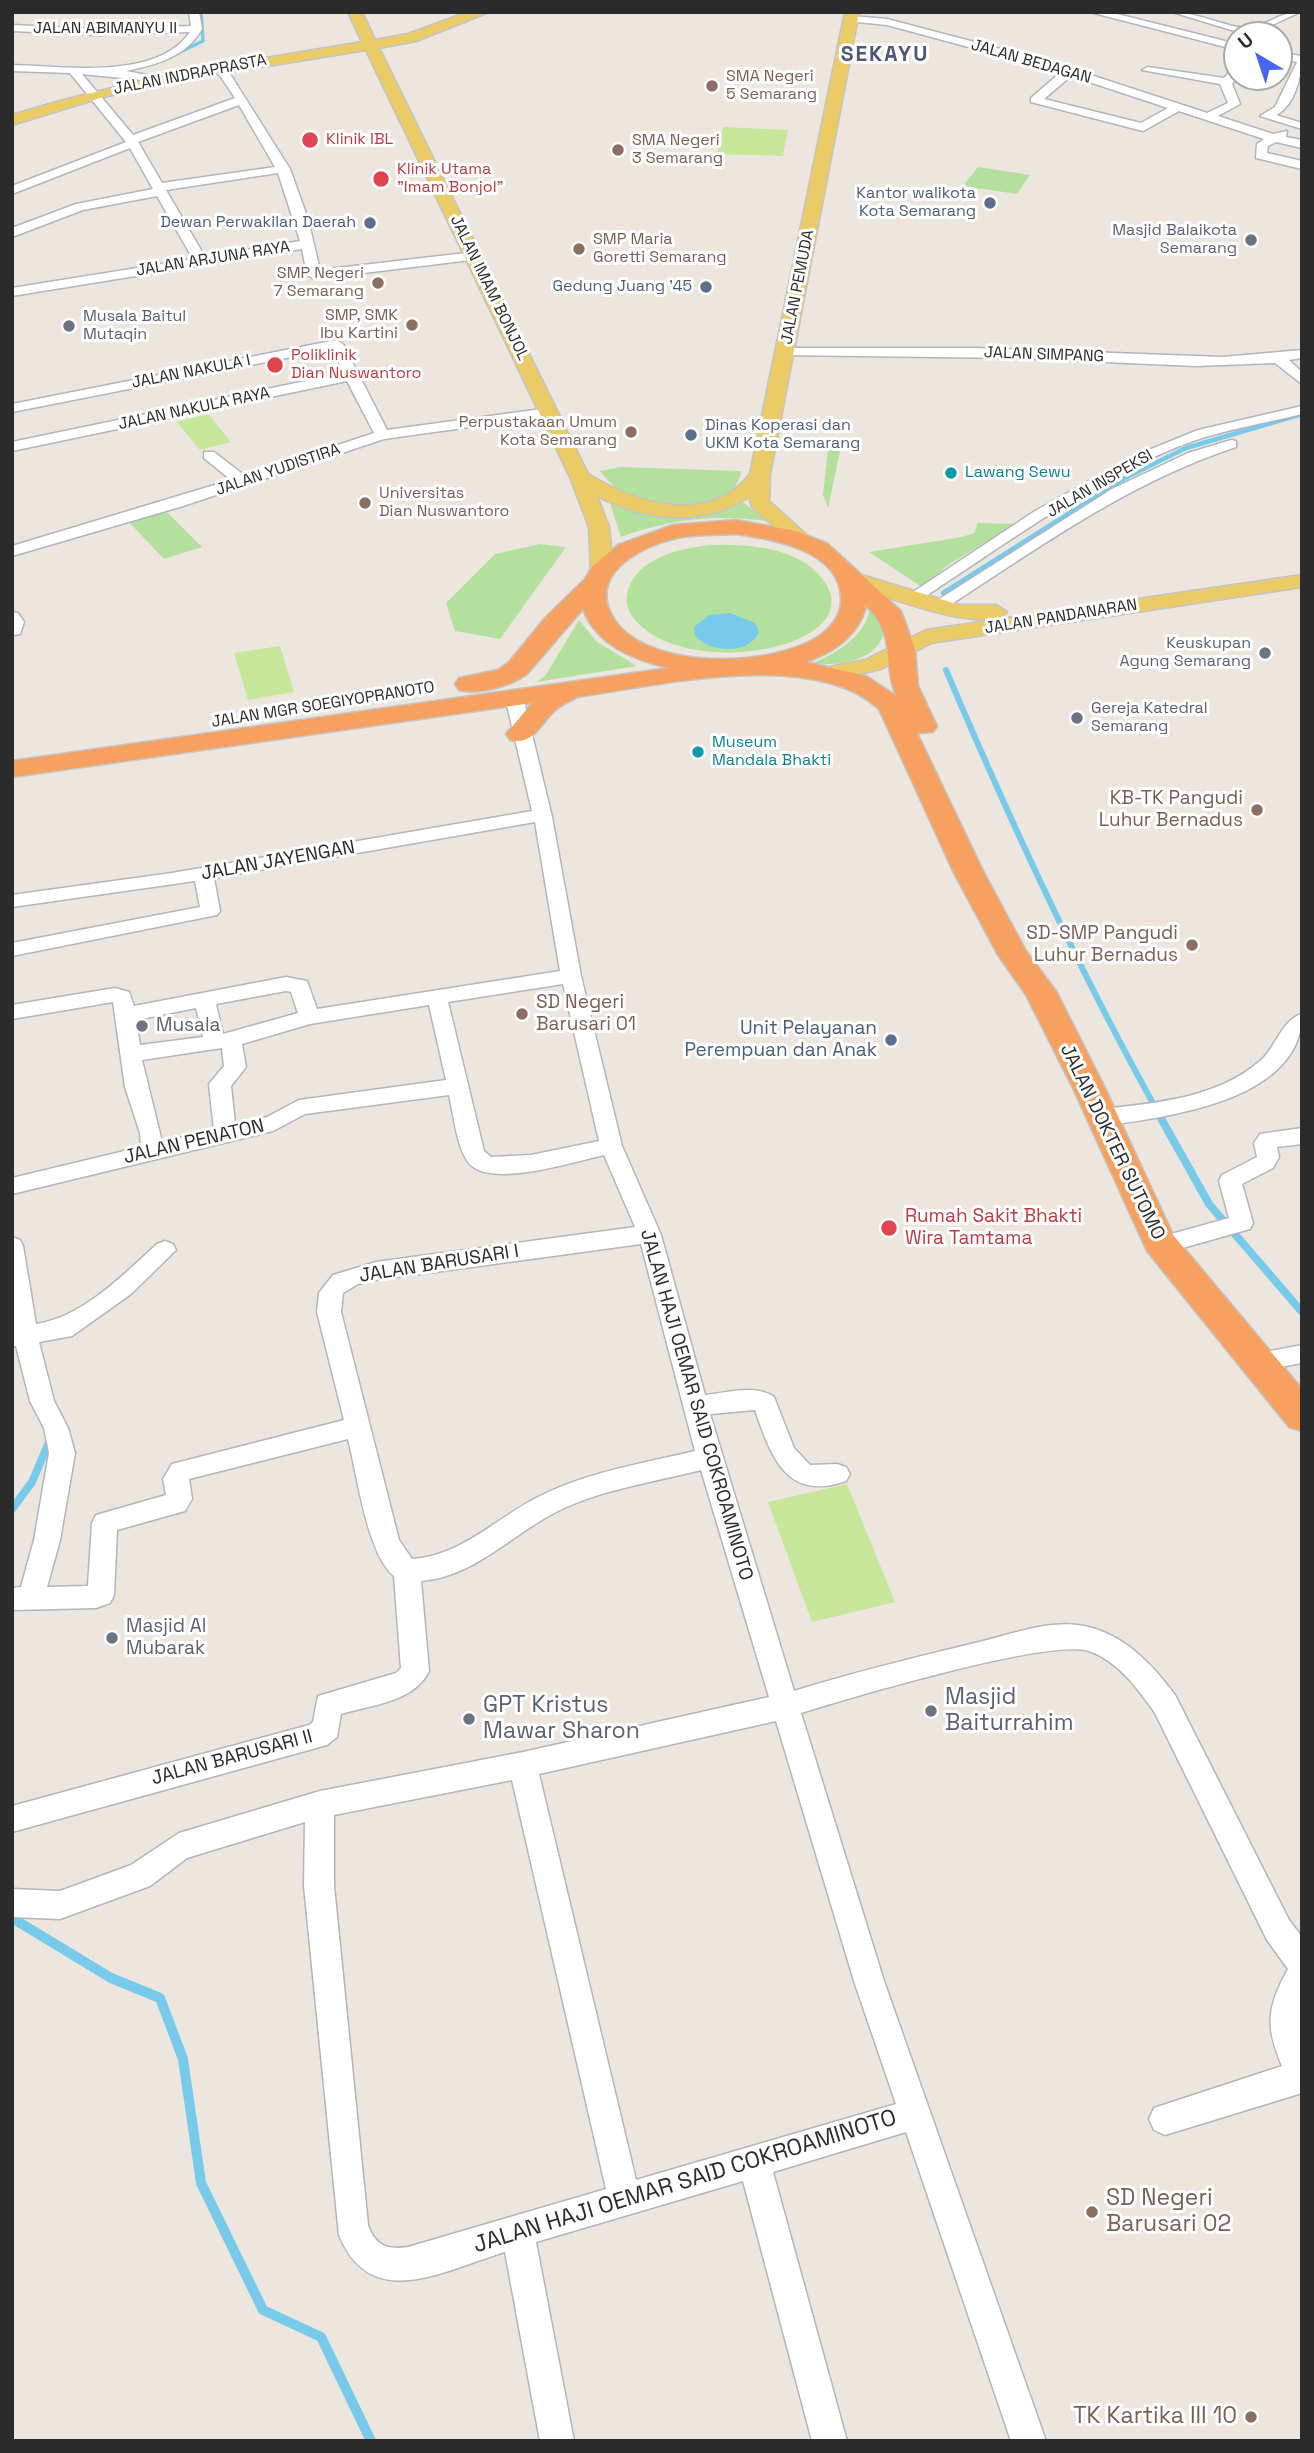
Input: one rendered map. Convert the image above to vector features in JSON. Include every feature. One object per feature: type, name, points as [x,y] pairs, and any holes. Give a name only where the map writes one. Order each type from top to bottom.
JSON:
[{"type":"highway","name":"JALAN MGR SOEGIYOPRANOTO","points":[[12,752],[507,676],[533,653],[555,622],[621,552],[644,541],[693,529],[756,530],[803,542]]},
{"type":"highway","name":"JALAN DOKTER SUTOMO","points":[[803,542],[829,556],[848,577],[892,616],[902,649],[905,686],[964,818],[1032,951],[1040,991]]},
{"type":"highway","points":[[598,577],[595,611],[602,624],[631,647],[675,663],[725,668]]},
{"type":"highway","points":[[612,683],[787,659],[819,647],[835,635],[853,609],[855,595],[848,577]]},
{"type":"highway","name":"JALAN DOKTER SUTOMO","points":[[725,668],[827,674],[860,682],[883,696],[891,706],[939,810],[1013,955],[1040,991],[1115,1115],[1161,1245],[1302,1416]]},
{"type":"highway","points":[[612,683],[682,679],[849,692],[866,705],[904,789],[925,806],[939,810]]},
{"type":"highway","name":"JALAN MGR SOEGIYOPRANOTO","points":[[12,769],[612,683]]},
{"type":"highway","points":[[520,734],[547,703],[573,688]]},
{"type":"main road","name":"JALAN IMAM BONJOL","points":[[355,12],[580,477],[599,527],[598,577]]},
{"type":"main road","points":[[372,46],[411,38],[482,12]]},
{"type":"main road","name":"JALAN PEMUDA","points":[[803,542],[759,503],[760,474],[851,16]]},
{"type":"main road","name":"JALAN INDRAPRASTA","points":[[12,120],[96,94],[158,80],[372,46]]},
{"type":"main road","points":[[580,477],[611,497],[635,507],[679,513],[708,508],[732,499],[749,488],[760,474]]},
{"type":"main road","name":"JALAN PANDANARAN","points":[[848,577],[915,596],[958,612],[982,614],[1302,568]]},
{"type":"main road","name":"JALAN PANDANARAN","points":[[827,674],[867,666],[926,637],[1302,581]]},
{"type":"street","points":[[15,28],[36,12]]},
{"type":"street","points":[[105,71],[135,66],[176,51],[193,39],[197,29],[194,12]]},
{"type":"street","points":[[1095,12],[1223,37]]},
{"type":"street","points":[[1178,12],[1223,25]]},
{"type":"street","points":[[1280,21],[1298,13]]},
{"type":"street","name":"JALAN BEDAGAN","points":[[851,16],[887,22],[1070,71],[1272,138],[1302,144]]},
{"type":"street","points":[[98,32],[106,17]]},
{"type":"street","points":[[1240,21],[1249,17]]},
{"type":"street","name":"JALAN ABIMANYU II","points":[[15,28],[98,32],[197,29]]},
{"type":"street","points":[[1209,81],[1216,61],[1223,54]]},
{"type":"street","points":[[1301,126],[1266,116],[1280,109],[1302,61]]},
{"type":"street","points":[[12,68],[105,71],[158,80]]},
{"type":"street","points":[[221,68],[284,169],[307,244]]},
{"type":"street","points":[[74,70],[132,142],[200,260]]},
{"type":"street","points":[[1148,70],[1223,82]]},
{"type":"street","points":[[1070,71],[1035,100],[1140,126],[1178,107]]},
{"type":"street","points":[[1209,116],[1234,104],[1230,91]]},
{"type":"street","points":[[12,190],[242,100]]},
{"type":"street","points":[[1301,126],[1263,144],[1260,155],[1302,165]]},
{"type":"street","points":[[12,233],[80,207],[160,189],[284,169]]},
{"type":"street","name":"JALAN ARJUNA RAYA","points":[[12,292],[307,244],[314,275],[474,256]]},
{"type":"street","name":"JALAN NAKULA I","points":[[12,408],[172,394],[336,344],[350,376]]},
{"type":"street","name":"JALAN SIMPANG","points":[[785,352],[936,351],[1185,360],[1279,359],[1302,354]]},
{"type":"street","points":[[1279,359],[1302,380]]},
{"type":"street","points":[[350,376],[382,435]]},
{"type":"street","name":"JALAN NAKULA RAYA","points":[[12,447],[172,394],[350,376]]},
{"type":"street","name":"JALAN INSPEKSI","points":[[915,596],[1090,486],[1150,454],[1175,443],[1302,410]]},
{"type":"street","name":"JALAN YUDISTIRA","points":[[12,551],[243,482],[382,435],[549,412]]},
{"type":"street","points":[[938,605],[1122,490],[1203,451],[1302,425]]},
{"type":"street","points":[[209,455],[243,482]]},
{"type":"street","name":"JALAN HAJI OEMAR SAID COKROAMINOTO","points":[[320,1804],[319,1886],[352,2225],[356,2243],[369,2258],[386,2265],[408,2264],[914,2114],[869,1981],[710,1458],[649,1234],[611,1146],[571,976],[542,815],[520,734],[514,697]]},
{"type":"street","name":"JALAN JAYENGAN","points":[[12,901],[204,874],[542,815]]},
{"type":"street","points":[[12,950],[211,911],[204,874]]},
{"type":"street","points":[[130,1054],[222,1040],[309,1017],[571,976]]},
{"type":"street","points":[[124,1015],[293,984],[299,986],[302,991],[309,1017]]},
{"type":"street","points":[[12,1012],[115,995],[124,1000],[136,1087],[151,1133],[152,1152]]},
{"type":"street","points":[[437,997],[477,1160],[485,1165],[504,1166],[611,1146]]},
{"type":"street","points":[[205,1001],[235,1067],[220,1084],[225,1134]]},
{"type":"street","points":[[1115,1115],[1165,1108],[1202,1099],[1268,1067],[1302,1021]]},
{"type":"street","name":"JALAN PENATON","points":[[12,1186],[274,1123],[299,1108],[458,1086]]},
{"type":"street","points":[[1161,1245],[1234,1226],[1230,1181],[1265,1162],[1269,1157],[1265,1143],[1268,1140],[1302,1136]]},
{"type":"street","name":"JALAN BARUSARI I","points":[[407,1571],[391,1554],[356,1427],[327,1303],[334,1286],[341,1280],[376,1271],[649,1234]]},
{"type":"street","points":[[12,1247],[29,1334],[52,1421],[61,1469],[22,1598],[101,1595],[105,1523],[176,1503],[179,1499],[177,1475],[181,1471],[356,1427]]},
{"type":"street","points":[[29,1334],[71,1325],[123,1288],[165,1250]]},
{"type":"street","points":[[1259,1362],[1302,1354]]},
{"type":"street","points":[[696,1406],[758,1399],[765,1404],[788,1459],[797,1469],[806,1475],[837,1474]]},
{"type":"street","points":[[407,1571],[435,1568],[455,1561],[551,1503],[630,1477],[710,1458]]},
{"type":"street","name":"JALAN BARUSARI II","points":[[12,1819],[317,1736],[327,1728],[328,1705],[405,1683],[415,1671],[407,1571]]},
{"type":"street","points":[[12,1903],[60,1905],[140,1877],[179,1847],[320,1804],[523,1765],[785,1706],[855,1684],[1051,1637],[1083,1637],[1109,1648],[1144,1677],[1165,1704],[1278,1930],[1302,1962]]},
{"type":"street","points":[[523,1765],[625,2200]]},
{"type":"street","points":[[1165,2119],[1301,2076],[1282,2030],[1287,1999],[1302,1973]]},
{"type":"street","points":[[914,2114],[1029,2441]]},
{"type":"street","points":[[754,2160],[830,2441]]},
{"type":"street","points":[[518,2233],[557,2441]]},
{"type":"green space","points":[[723,127],[788,130],[783,156],[717,154]]},
{"type":"green space","points":[[978,167],[1030,175],[1017,194],[963,186]]},
{"type":"green space","points":[[208,414],[231,442],[200,450],[177,422]]},
{"type":"green space","points":[[843,437],[828,508],[823,495],[829,439]]},
{"type":"green space","points":[[620,467],[741,471],[737,483],[728,493],[716,500],[701,505],[669,508],[654,507],[630,498],[600,471]]},
{"type":"green space","points":[[740,500],[767,521],[729,518],[692,520],[657,526],[621,537],[610,503],[645,513]]},
{"type":"green space","points":[[162,507],[202,547],[164,559],[125,518]]},
{"type":"green space","points":[[978,523],[1016,524],[949,564],[922,587],[869,552],[962,537],[974,533]]},
{"type":"green space","points":[[540,544],[566,547],[500,639],[455,631],[446,603],[495,554]]},
{"type":"green space","points":[[711,545],[770,549],[810,566],[820,576],[832,600],[824,621],[802,637],[771,648],[734,652],[696,650],[661,639],[635,620],[629,611],[627,596],[629,586],[639,572],[667,554]]},
{"type":"green space","points":[[870,607],[879,617],[884,632],[873,650],[865,656],[843,663],[811,664],[848,643],[863,627]]},
{"type":"green space","points":[[579,620],[597,642],[637,666],[536,682],[545,676]]},
{"type":"green space","points":[[280,646],[294,692],[248,700],[234,653]]},
{"type":"green space","points":[[847,1484],[895,1602],[812,1622],[768,1502]]},
{"type":"water","points":[[730,613],[755,623],[759,631],[748,645],[719,648],[695,636],[694,627],[709,615]]},
{"type":"waterway","points":[[174,55],[203,41],[201,12]]},
{"type":"waterway","points":[[943,593],[1125,478],[1186,448],[1302,414]]},
{"type":"waterway","points":[[946,670],[1047,895],[1101,1006],[1159,1114]]},
{"type":"waterway","points":[[1158,1113],[1209,1204],[1302,1312]]},
{"type":"waterway","points":[[12,1509],[32,1482],[50,1440]]},
{"type":"waterway","points":[[12,1918],[111,1978],[160,1998],[183,2059],[201,2183],[263,2310],[321,2337],[371,2441]]},
{"type":"place","name":"SMA Negeri 5 Semarang","points":[[712,86]]},
{"type":"place","name":"Klinik IBL","points":[[310,140]]},
{"type":"place","name":"SMA Negeri 3 Semarang","points":[[618,150]]},
{"type":"place","name":"Klinik Utama \"Imam Bonjol\"","points":[[381,179]]},
{"type":"place","name":"Kantor walikota Kota Semarang","points":[[990,203]]},
{"type":"place","name":"Dewan Perwakilan Daerah","points":[[370,223]]},
{"type":"place","name":"Masjid Balaikota Semarang","points":[[1251,240]]},
{"type":"place","name":"SMP Maria Goretti Semarang","points":[[579,249]]},
{"type":"place","name":"SMP Negeri 7 Semarang","points":[[378,283]]},
{"type":"place","name":"Gedung Juang '45","points":[[706,287]]},
{"type":"place","name":"SMP, SMK Ibu Kartini","points":[[412,325]]},
{"type":"place","name":"Musala Baitul Mutaqin","points":[[69,326]]},
{"type":"place","name":"Poliklinik Dian Nuswantoro","points":[[275,365]]},
{"type":"place","name":"Perpustakaan Umum Kota Semarang","points":[[631,432]]},
{"type":"place","name":"Dinas Koperasi dan UKM Kota Semarang","points":[[691,435]]},
{"type":"place","name":"Lawang Sewu","points":[[951,473]]},
{"type":"place","name":"Universitas Dian Nuswantoro","points":[[365,503]]},
{"type":"place","name":"Keuskupan Agung Semarang","points":[[1265,653]]},
{"type":"place","name":"Gereja Katedral Semarang","points":[[1077,718]]},
{"type":"place","name":"Museum Mandala Bhakti","points":[[698,752]]},
{"type":"place","name":"KB-TK Pangudi Luhur Bernadus","points":[[1257,810]]},
{"type":"place","name":"SD-SMP Pangudi Luhur Bernadus","points":[[1192,945]]},
{"type":"place","name":"SD Negeri Barusari 01","points":[[522,1014]]},
{"type":"place","name":"Musala","points":[[142,1026]]},
{"type":"place","name":"Unit Pelayanan Perempuan dan Anak","points":[[891,1040]]},
{"type":"place","name":"Rumah Sakit Bhakti Wira Tamtama","points":[[889,1228]]},
{"type":"place","name":"Masjid Al Mubarak","points":[[112,1638]]},
{"type":"place","name":"Masjid Baiturrahim","points":[[931,1711]]},
{"type":"place","name":"GPT Kristus Mawar Sharon","points":[[469,1719]]},
{"type":"place","name":"SD Negeri Barusari 02","points":[[1092,2212]]},
{"type":"place","name":"TK Kartika III 10","points":[[1251,2417]]},
{"type":"district","name":"SEKAYU","points":[[885,55]]}]
